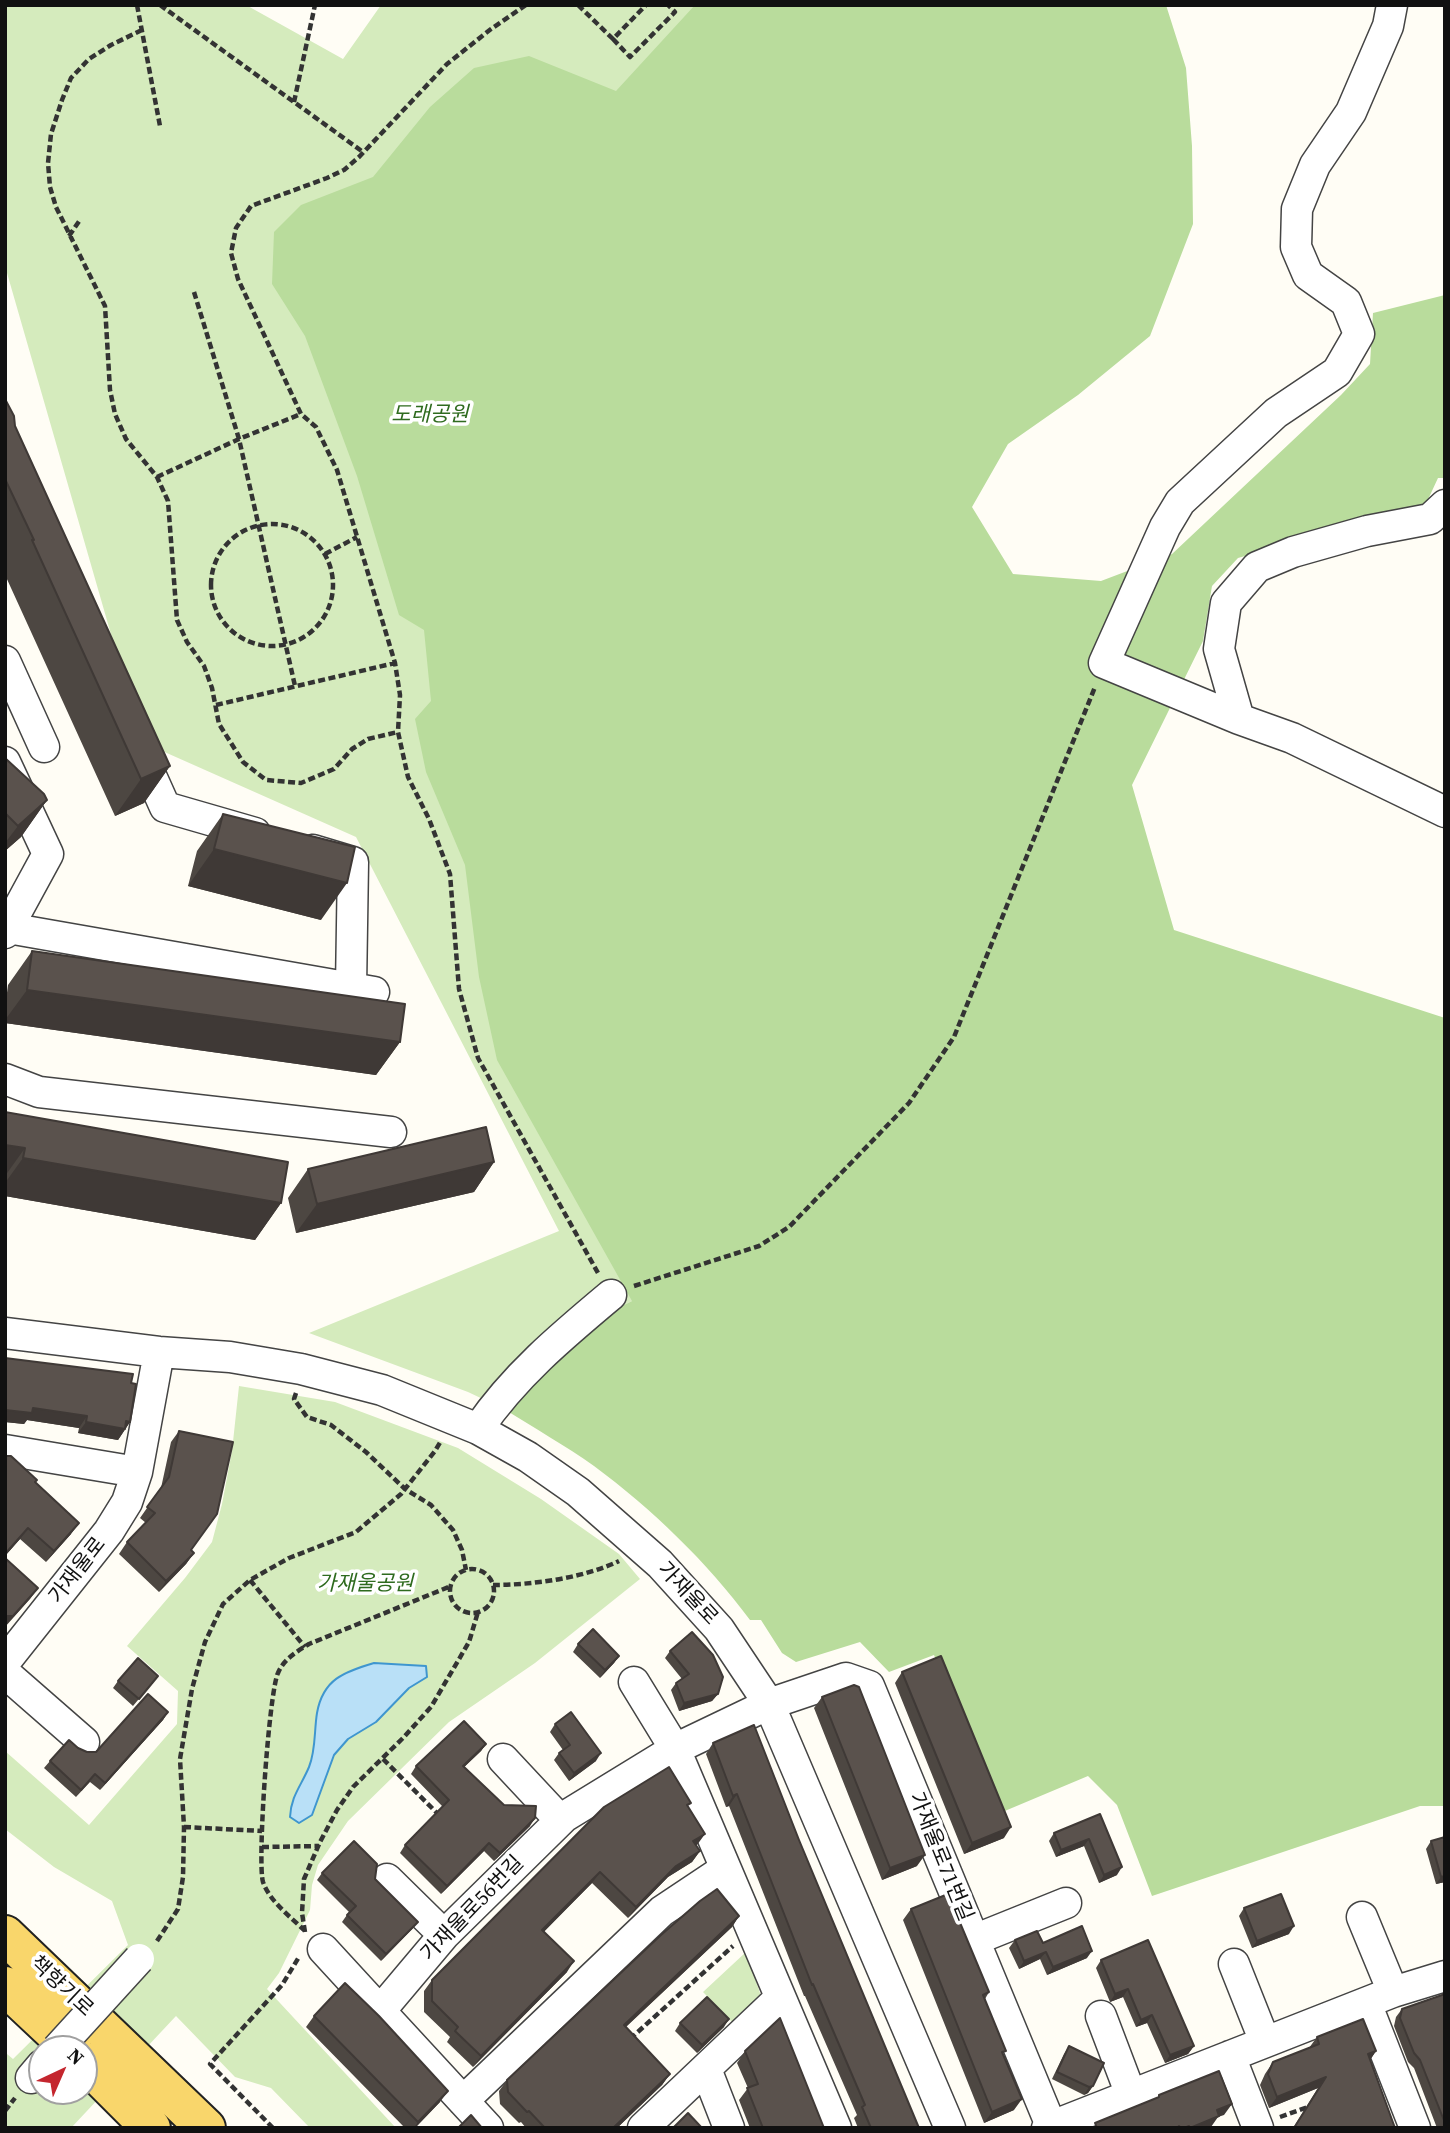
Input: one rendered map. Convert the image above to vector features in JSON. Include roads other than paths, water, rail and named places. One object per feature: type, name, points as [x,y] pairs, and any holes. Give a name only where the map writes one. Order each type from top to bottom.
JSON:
[{"type":"main road","name":"책향기로","points":[[5,1936],[206,2128]]},
{"type":"main road","name":"책향기로","points":[[5,1986],[57,2035]]},
{"type":"main road","points":[[98,2075],[151,2128]]},
{"type":"street","points":[[1392,5],[1388,26],[1351,112],[1315,165],[1297,209],[1296,247],[1308,275],[1346,302],[1359,334],[1337,372],[1276,413],[1180,502],[1165,527],[1104,663],[1292,738],[1445,812]]},
{"type":"street","points":[[1239,719],[1219,649],[1226,603],[1257,567],[1293,552],[1367,531],[1430,519],[1445,506]]},
{"type":"street","points":[[5,661],[44,747]]},
{"type":"street","points":[[5,762],[48,854],[7,930],[362,990],[354,862],[165,807],[125,719]]},
{"type":"street","points":[[5,1079],[39,1091],[391,1132]]},
{"type":"street","points":[[466,1424],[497,1402],[545,1350],[611,1295]]},
{"type":"street","name":"가재울로","points":[[5,1332],[159,1352],[230,1357],[301,1368],[382,1390],[466,1424],[528,1457],[578,1492],[660,1564],[719,1629],[769,1704],[950,2128]]},
{"type":"street","name":"가재울로","points":[[5,1662],[109,1531],[127,1502],[137,1472],[159,1352]]},
{"type":"street","points":[[5,1450],[137,1472]]},
{"type":"street","points":[[5,1673],[83,1742]]},
{"type":"street","name":"가재울로71번길","points":[[769,1704],[846,1678],[869,1686],[1050,2127],[1380,1998],[1445,1976]]},
{"type":"street","points":[[634,1682],[675,1749],[836,2128]]},
{"type":"street","name":"가재울로56번길","points":[[380,2011],[444,1935],[560,1820],[675,1749],[769,1704]]},
{"type":"street","points":[[503,1759],[560,1820]]},
{"type":"street","points":[[463,2101],[662,1912],[725,1869]]},
{"type":"street","points":[[387,1879],[444,1935]]},
{"type":"street","points":[[974,1940],[1066,1903]]},
{"type":"street","points":[[1362,1917],[1380,1998],[1415,2128]]},
{"type":"street","points":[[308,1942],[380,2011],[488,2128]]},
{"type":"street","points":[[70,2035],[139,1959]]},
{"type":"street","points":[[1234,1964],[1265,2042]]},
{"type":"street","points":[[643,2128],[780,1998]]},
{"type":"street","points":[[1101,2016],[1131,2095]]},
{"type":"street","points":[[1230,2056],[1257,2126]]},
{"type":"street","points":[[706,2069],[729,2128]]},
{"type":"water","points":[[374,1663],[426,1666],[427,1677],[409,1688],[376,1722],[348,1739],[334,1755],[312,1815],[299,1823],[290,1817],[291,1810],[294,1797],[311,1761],[317,1713],[324,1692],[344,1674]]},
{"type":"park label","name":"도래공원","points":[[430,416]]},
{"type":"park label","name":"가재울공원","points":[[365,1585]]}]
